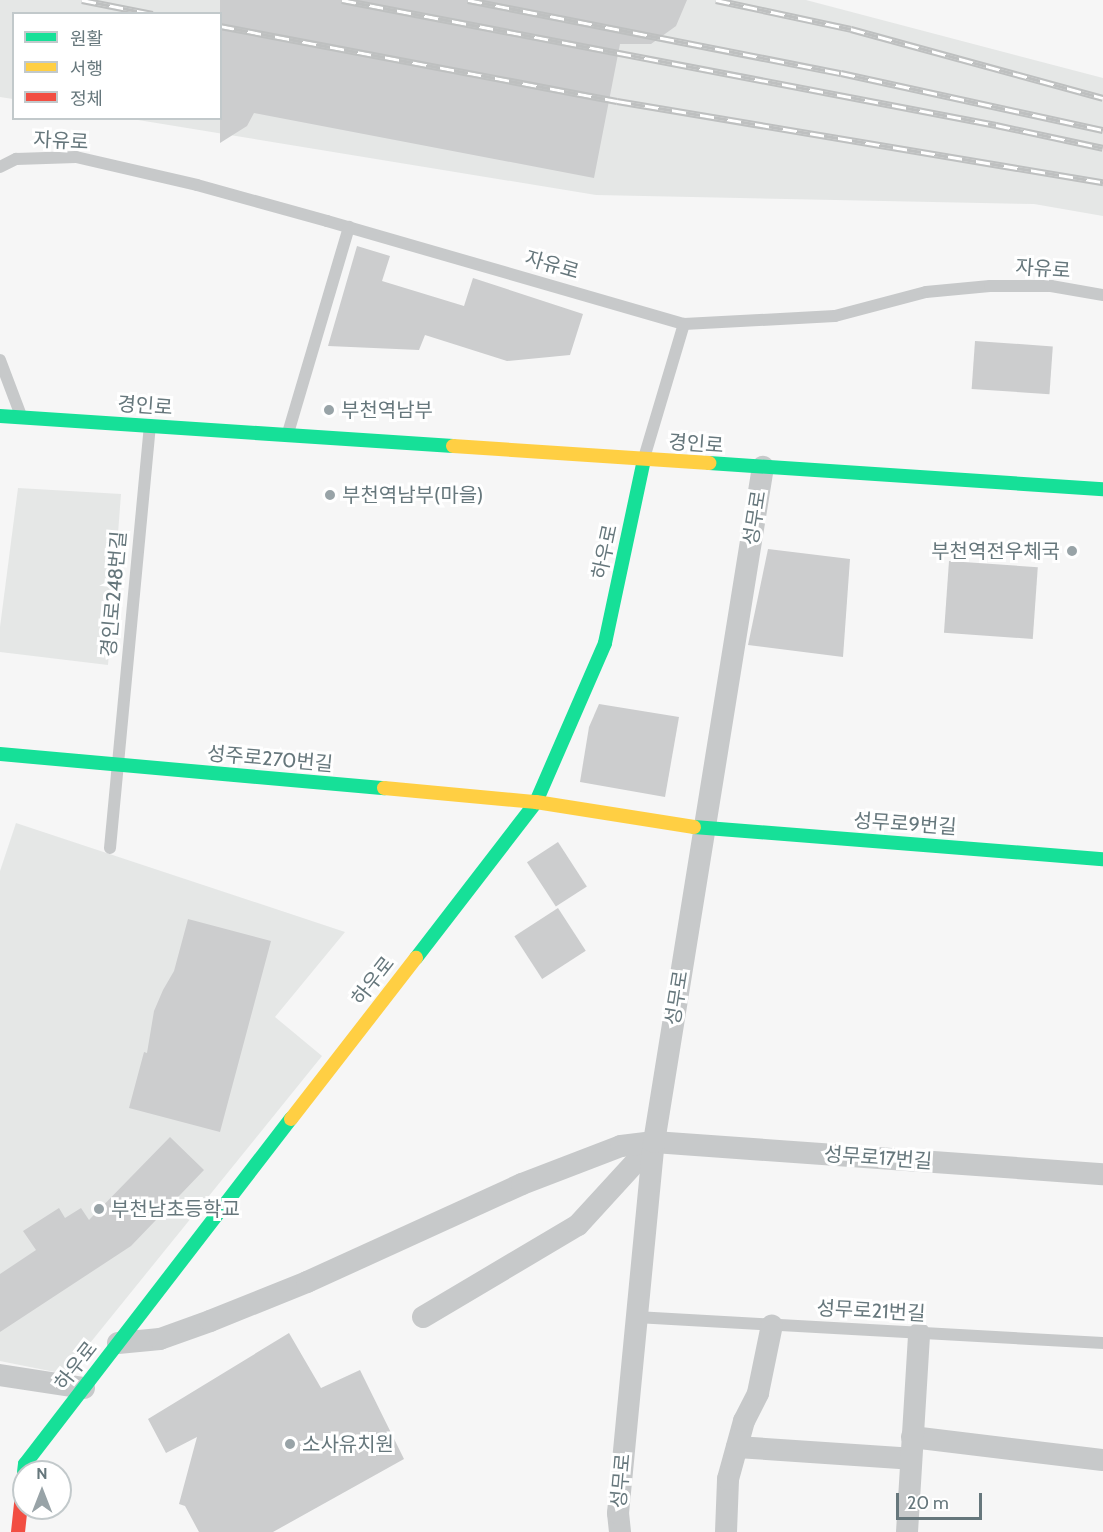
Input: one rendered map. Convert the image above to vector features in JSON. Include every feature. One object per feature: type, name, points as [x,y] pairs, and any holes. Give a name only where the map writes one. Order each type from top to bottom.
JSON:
[{"type":"street","name":"경인로","points":[[0,416],[1103,489]]},
{"type":"street","name":"하우로","points":[[28,1460],[536,802],[605,644],[644,460]]},
{"type":"street","name":"성무로","points":[[620,1532],[618,1513],[654,1142],[763,467]]},
{"type":"street","name":"성주로270번길","points":[[0,754],[536,802],[704,829]]},
{"type":"street","name":"성무로9번길","points":[[704,829],[1103,859]]},
{"type":"street","name":"성무로17번길","points":[[118,1343],[160,1339],[210,1321],[307,1282],[522,1184],[597,1153],[621,1146],[654,1142],[1103,1174]]},
{"type":"street","points":[[423,1317],[578,1225],[654,1142]]},
{"type":"street","points":[[726,1532],[726,1491],[744,1421],[758,1393],[772,1325]]},
{"type":"street","points":[[907,1532],[919,1333]]},
{"type":"street","points":[[0,1375],[84,1388]]},
{"type":"street","points":[[737,1447],[912,1448],[1103,1460]]},
{"type":"lane","name":"자유로","points":[[0,167],[16,159],[76,157],[197,186],[349,227],[684,324],[835,316],[926,292],[990,286],[1051,286],[1103,295]]},
{"type":"lane","points":[[287,435],[349,227]]},
{"type":"lane","points":[[644,460],[684,324]]},
{"type":"lane","points":[[0,360],[22,417]]},
{"type":"lane","name":"경인로248번길","points":[[110,848],[150,426]]},
{"type":"lane","name":"성무로21번길","points":[[636,1317],[1103,1343]]},
{"type":"shaded area","points":[[0,0],[806,0],[1103,78],[1103,216],[1034,204],[596,195],[138,120],[222,120],[222,12],[12,12],[12,99],[0,97]]},
{"type":"shaded area","points":[[18,488],[121,494],[108,665],[0,652],[0,627]]},
{"type":"shaded area","name":"부천남초등학교","points":[[16,823],[345,932],[275,1017],[322,1056],[65,1374],[0,1361],[0,871]]},
{"type":"building","points":[[220,0],[687,0],[676,26],[651,44],[620,44],[594,178],[254,113],[247,126],[220,143],[222,12],[220,12]]},
{"type":"building","points":[[357,246],[390,256],[382,281],[464,306],[473,278],[583,314],[570,355],[507,361],[425,335],[419,350],[328,346]]},
{"type":"building","points":[[975,341],[1053,346],[1049,394],[972,389]]},
{"type":"building","points":[[768,549],[850,559],[843,657],[748,645]]},
{"type":"building","points":[[949,561],[1038,567],[1033,639],[944,633]]},
{"type":"building","points":[[599,704],[679,717],[665,797],[580,782],[589,727]]},
{"type":"building","points":[[558,842],[587,886],[556,907],[527,862]]},
{"type":"building","points":[[558,908],[586,951],[542,979],[514,936]]},
{"type":"building","points":[[188,919],[271,941],[220,1132],[129,1108],[144,1052],[147,1053],[154,1011],[174,971]]},
{"type":"building","points":[[170,1137],[204,1170],[131,1246],[0,1332],[0,1274],[36,1250],[23,1231],[59,1208],[65,1218],[81,1208],[89,1220]]},
{"type":"building","points":[[289,1333],[321,1388],[360,1370],[404,1459],[273,1532],[199,1532],[185,1506],[179,1504],[197,1437],[166,1453],[148,1419]]},
{"type":"railway","points":[[82,0],[143,12]]},
{"type":"railway","points":[[342,0],[996,125],[1103,148]]},
{"type":"railway","points":[[468,0],[841,73],[1103,130]]},
{"type":"railway","points":[[716,0],[851,29],[1103,98]]},
{"type":"railway","points":[[222,26],[617,101],[1103,182]]},
{"type":"traffic: fast","points":[[0,416],[453,446]]},
{"type":"traffic: fast","points":[[416,958],[536,802],[605,643],[644,460]]},
{"type":"traffic: fast","points":[[709,463],[1103,489]]},
{"type":"traffic: fast","points":[[0,754],[384,788]]},
{"type":"traffic: fast","points":[[694,827],[1103,859]]},
{"type":"traffic: fast","points":[[28,1460],[291,1119]]},
{"type":"traffic: slow","points":[[453,446],[709,463]]},
{"type":"traffic: slow","points":[[384,788],[536,802],[694,827]]},
{"type":"traffic: slow","points":[[291,1119],[416,958]]},
{"type":"traffic: jam","points":[[18,1532],[19,1520]]},
{"type":"place","name":"부천역남부","points":[[329,410]]},
{"type":"place","name":"부천역남부(마을)","points":[[330,495]]},
{"type":"place","name":"부천역전우체국","points":[[1072,551]]},
{"type":"place","name":"부천남초등학교","points":[[99,1209]]},
{"type":"place","name":"소사유치원","points":[[290,1444]]}]
